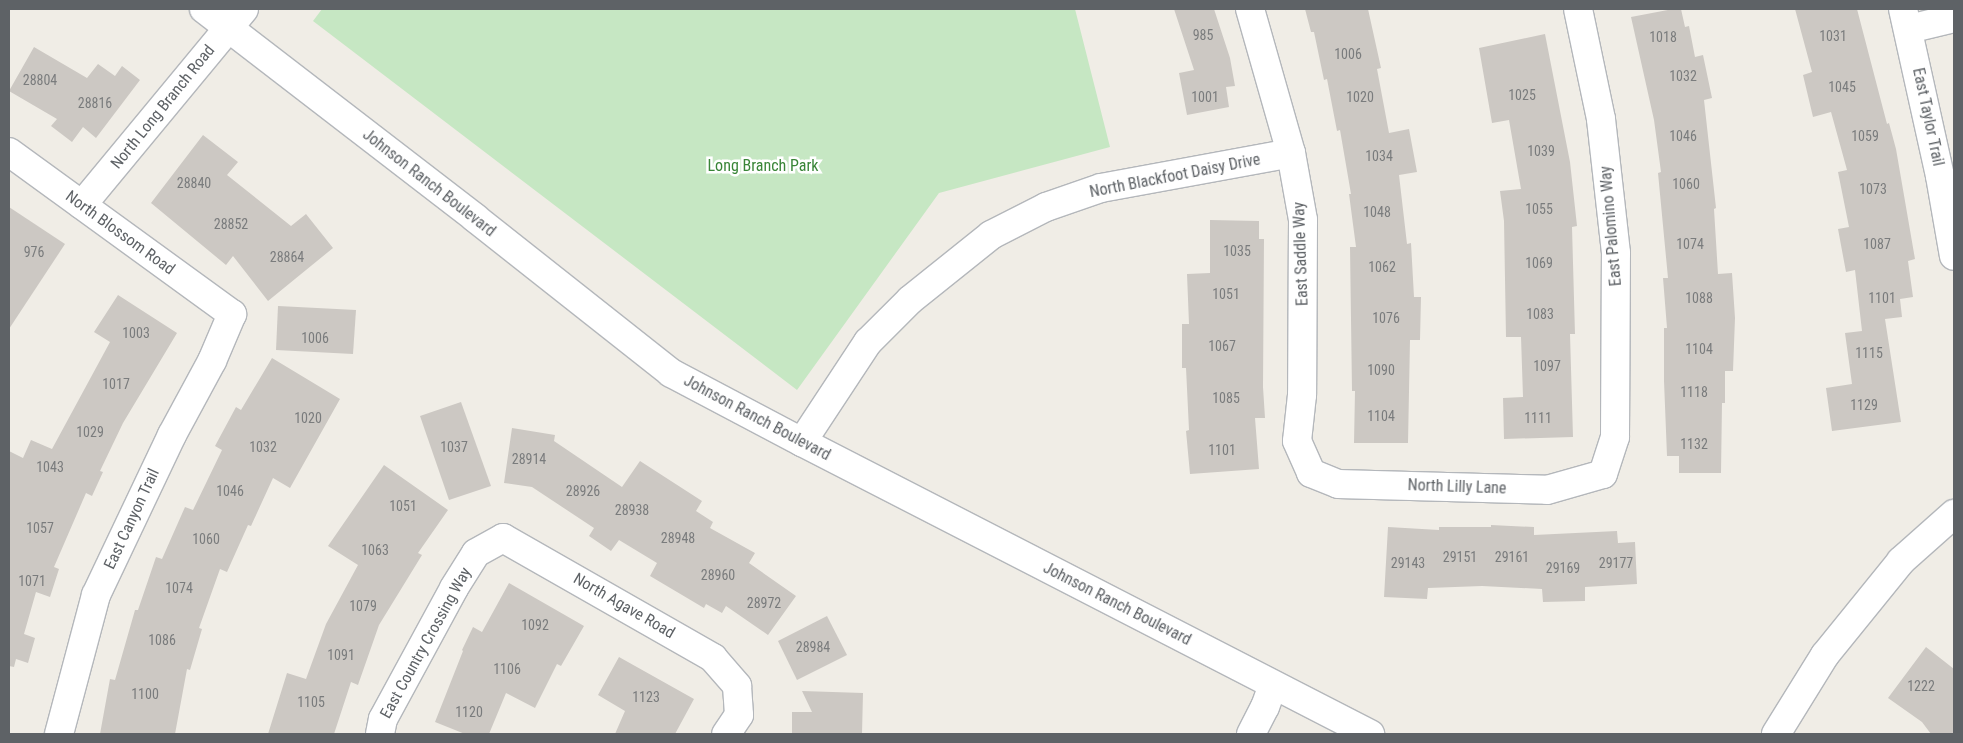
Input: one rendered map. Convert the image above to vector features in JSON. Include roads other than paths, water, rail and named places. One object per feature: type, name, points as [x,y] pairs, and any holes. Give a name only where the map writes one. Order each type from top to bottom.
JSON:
[{"type":"street","name":"Johnson Ranch Boulevard","points":[[204,9],[236,18],[468,212],[671,373],[1370,734]]},
{"type":"street","name":"East Saddle Way","points":[[1250,9],[1291,153],[1303,220],[1302,395],[1298,442],[1311,473]]},
{"type":"street","name":"East Palomino Way","points":[[1578,9],[1601,120],[1616,253],[1615,437],[1603,474]]},
{"type":"street","name":"North Long Branch Road","points":[[82,205],[236,18]]},
{"type":"street","points":[[1906,19],[1954,18]]},
{"type":"street","name":"East Taylor Trail","points":[[1906,19],[1940,176],[1954,256]]},
{"type":"street","name":"North Blossom Road","points":[[9,152],[232,314]]},
{"type":"street","name":"North Blackfoot Daisy Drive","points":[[802,442],[868,342],[910,300],[991,235],[1046,207],[1101,188],[1291,153]]},
{"type":"street","name":"East Canyon Trail","points":[[59,734],[96,595],[172,435],[212,361],[232,314]]},
{"type":"street","name":"North Lilly Lane","points":[[1311,473],[1338,484],[1546,490],[1603,474]]},
{"type":"street","points":[[1776,734],[1831,648],[1901,561],[1954,514]]},
{"type":"street","name":"North Agave Road","points":[[503,538],[713,658],[737,686],[738,715],[726,734]]},
{"type":"street","name":"East Country Crossing Way","points":[[380,734],[383,719],[454,588],[476,553],[503,538]]},
{"type":"street","points":[[1251,734],[1265,707],[1273,685]]},
{"type":"park label","name":"Long Branch Park","points":[[763,166]]}]
